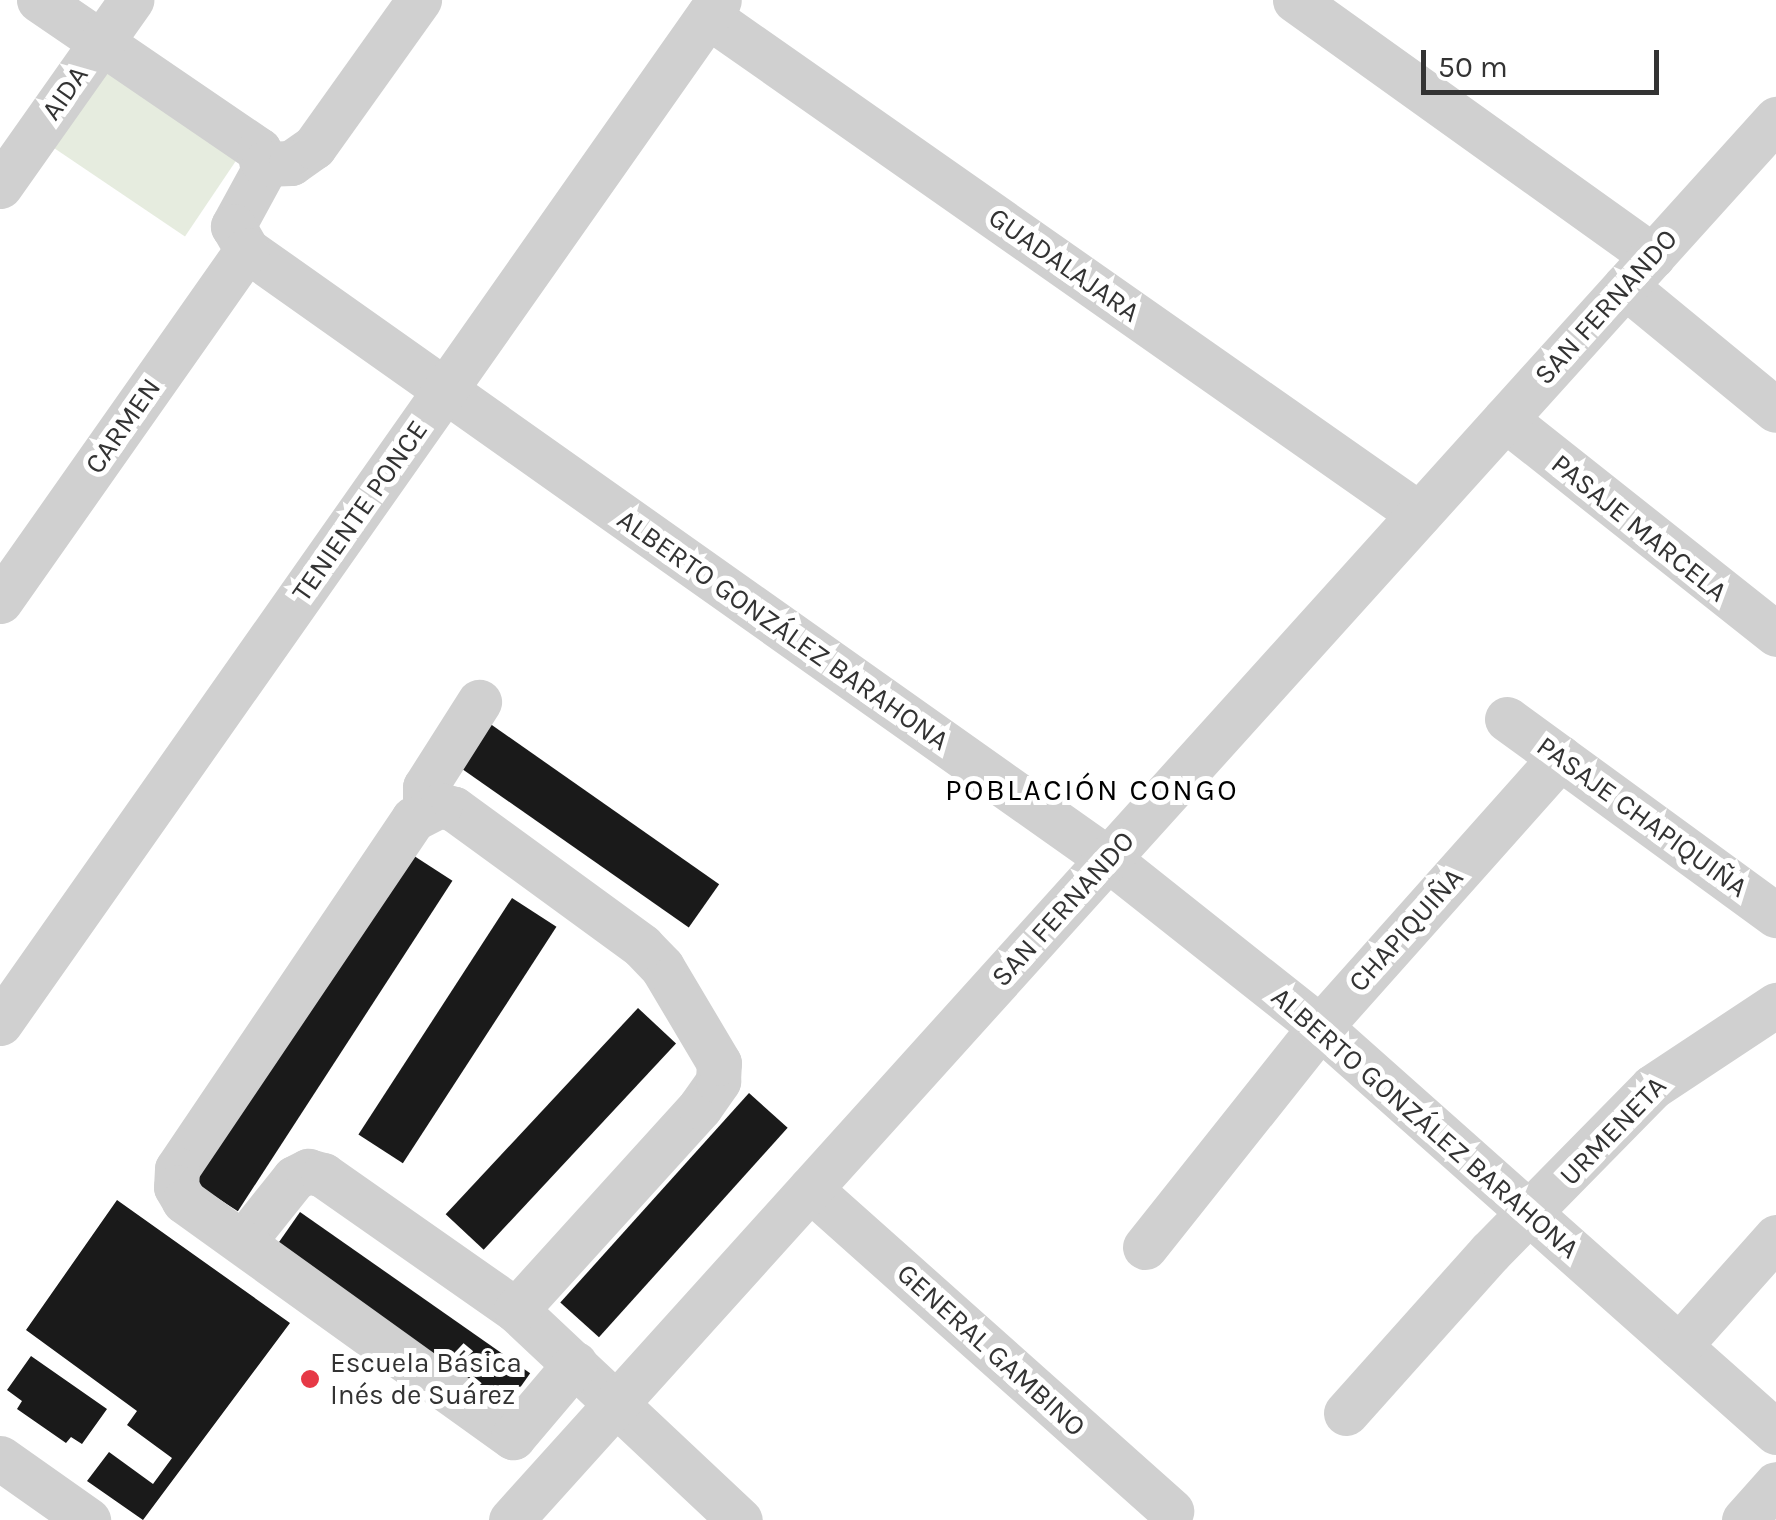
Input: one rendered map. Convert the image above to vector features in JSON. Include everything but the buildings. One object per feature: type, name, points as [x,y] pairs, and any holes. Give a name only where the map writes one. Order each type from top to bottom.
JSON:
[{"type":"street","points":[[39,0],[259,150],[264,164],[234,218],[234,234],[246,250]]},
{"type":"street","name":"AIDA","points":[[0,186],[131,0]]},
{"type":"street","points":[[264,164],[291,162],[314,147],[418,0]]},
{"type":"street","points":[[1295,0],[1638,271],[1776,410]]},
{"type":"street","name":"TENIENTE PONCE","points":[[3,1011],[714,8]]},
{"type":"street","name":"GUADALAJARA","points":[[714,8],[1419,514]]},
{"type":"street","name":"SAN FERNANDO","points":[[511,1520],[1638,271],[1768,144]]},
{"type":"street","name":"ALBERTO GONZÁLEZ BARAHONA","points":[[246,250],[1108,859],[1320,1027],[1776,1432]]},
{"type":"street","name":"CARMEN","points":[[1,599],[246,250]]},
{"type":"street","name":"PASAJE MARCELA","points":[[1505,419],[1776,634]]},
{"type":"street","points":[[480,702],[425,787],[425,808],[178,1168],[176,1187],[184,1201],[513,1437],[575,1364]]},
{"type":"street","name":"PASAJE CHAPIQUIÑA","points":[[1507,719],[1776,915]]},
{"type":"street","name":"CHAPIQUIÑA","points":[[1145,1247],[1320,1027],[1560,758]]},
{"type":"street","points":[[425,808],[454,809],[642,946],[662,967],[719,1063],[718,1081],[700,1107],[516,1310]]},
{"type":"street","name":"URMENETA","points":[[1346,1413],[1490,1252],[1531,1216],[1652,1088],[1776,1005]]},
{"type":"street","points":[[243,1242],[294,1178],[308,1170],[516,1310],[740,1520]]},
{"type":"street","name":"GENERAL GAMBINO","points":[[810,1189],[1171,1511]]},
{"type":"street","points":[[1679,1346],[1776,1237]]},
{"type":"street","points":[[0,1458],[88,1520]]},
{"type":"street","points":[[1744,1520],[1776,1484]]},
{"type":"shaded area","points":[[106,71],[237,159],[185,236],[54,148]]},
{"type":"place","name":"Escuela Básica Inés de Suárez","points":[[310,1379]]},
{"type":"district","name":"POBLACIÓN CONGO","points":[[1092,790]]}]
